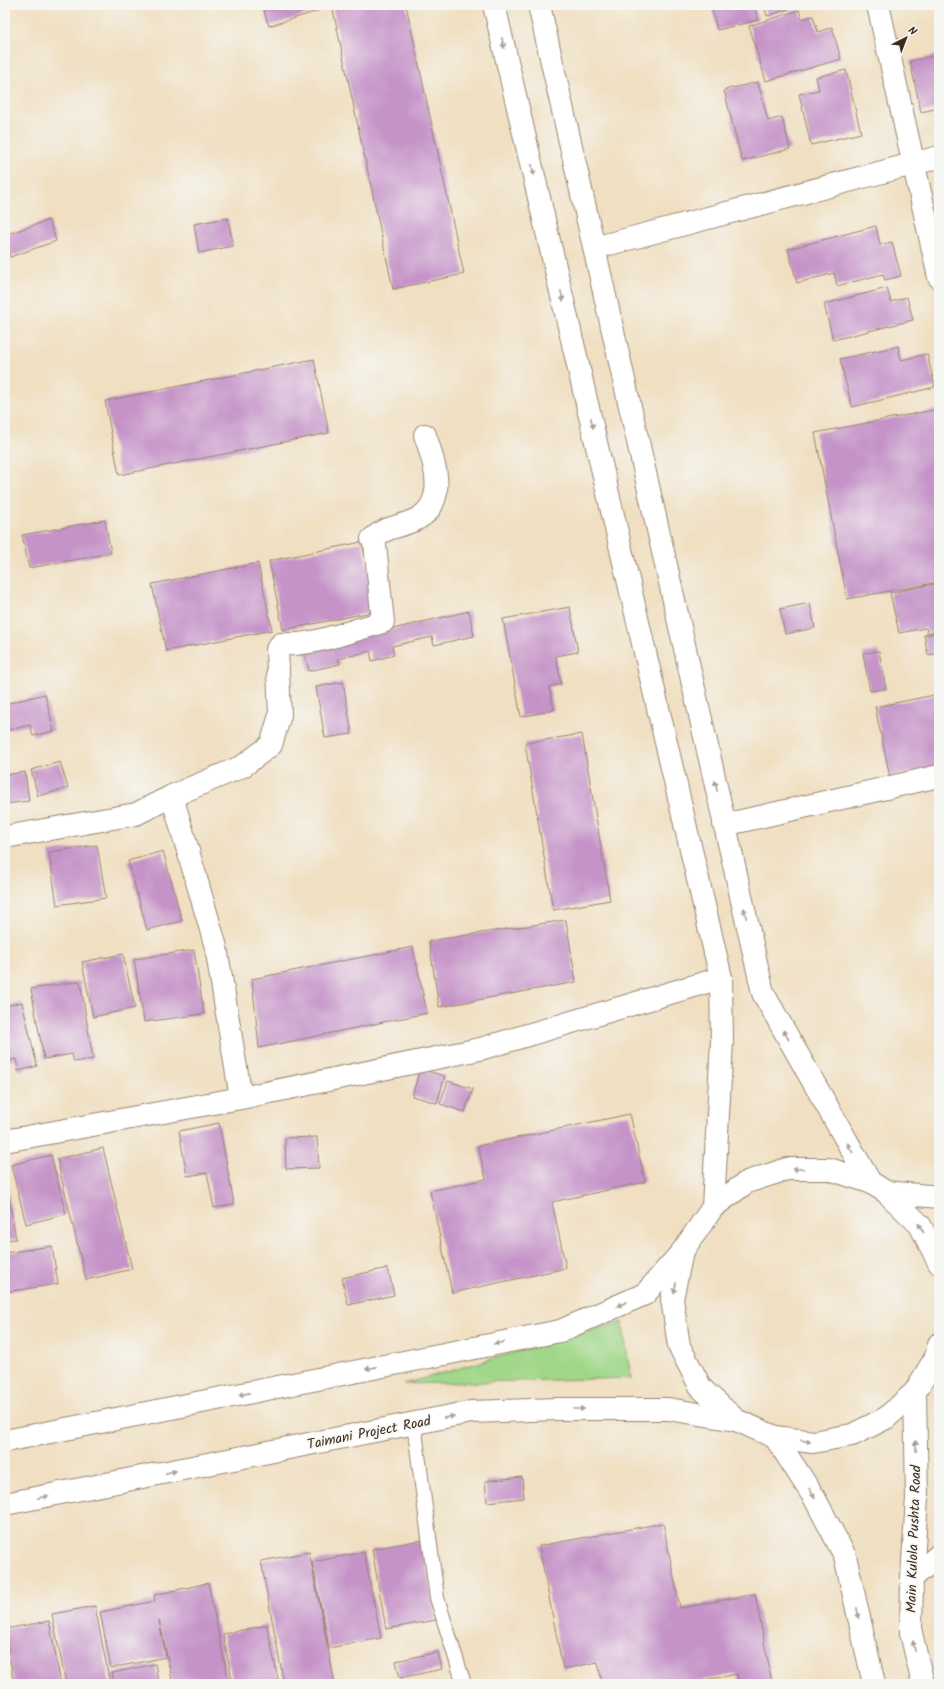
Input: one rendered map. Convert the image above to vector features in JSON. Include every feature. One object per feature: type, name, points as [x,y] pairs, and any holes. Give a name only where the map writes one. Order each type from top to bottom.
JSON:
[{"type":"main road","points":[[494,5],[721,978],[722,1041],[712,1207]]},
{"type":"main road","points":[[538,5],[763,993],[821,1098],[878,1187],[920,1225],[939,1263]]},
{"type":"main road","points":[[878,5],[915,163],[939,277]]},
{"type":"main road","points":[[594,248],[939,157]]},
{"type":"main road","points":[[5,837],[136,814],[172,796],[243,766],[271,745],[280,715],[277,649],[281,644],[293,645],[349,632],[383,622],[375,544],[372,539],[381,531],[417,519],[431,509],[437,492],[433,459],[425,435]]},
{"type":"main road","points":[[724,825],[939,776]]},
{"type":"main road","points":[[172,796],[216,947],[242,1098]]},
{"type":"main road","points":[[5,1141],[242,1098],[480,1049],[721,978]]},
{"type":"main road","points":[[5,1441],[560,1331],[645,1294],[682,1252],[712,1207],[747,1182],[787,1169],[830,1169],[878,1187],[939,1197]]},
{"type":"main road","points":[[682,1252],[672,1299],[679,1346],[701,1388],[736,1420],[775,1437],[813,1442],[852,1435],[886,1418],[915,1392],[938,1352]]},
{"type":"main road","name":"Main Kulola Pushta Road","points":[[915,1392],[917,1496],[912,1578],[911,1633],[923,1684]]},
{"type":"main road","name":"Taimani Project Road","points":[[5,1504],[471,1412],[557,1409],[668,1408],[736,1420]]},
{"type":"main road","points":[[775,1437],[814,1497],[845,1556],[874,1684]]},
{"type":"main road","points":[[912,1578],[939,1554]]},
{"type":"lane","points":[[414,1424],[437,1598],[464,1684]]},
{"type":"green space","points":[[622,1322],[631,1378],[404,1384]]},
{"type":"building","points":[[262,5],[316,5],[318,11],[269,26]]},
{"type":"building","points":[[332,5],[406,5],[464,274],[393,289]]},
{"type":"building","points":[[711,5],[754,5],[758,20],[717,30]]},
{"type":"building","points":[[764,5],[802,5],[767,16]]},
{"type":"building","points":[[799,10],[802,19],[813,16],[818,32],[832,27],[841,59],[766,81],[749,26]]},
{"type":"building","points":[[939,50],[939,108],[921,112],[910,61],[938,55],[937,51]]},
{"type":"building","points":[[846,70],[861,133],[811,145],[799,94],[819,90],[816,77]]},
{"type":"building","points":[[758,82],[768,121],[782,117],[790,149],[742,161],[724,90]]},
{"type":"building","points":[[228,218],[233,246],[199,253],[194,224]]},
{"type":"building","points":[[49,220],[56,241],[10,257],[5,244],[5,235]]},
{"type":"building","points":[[876,226],[880,245],[892,242],[901,276],[885,280],[883,274],[837,286],[834,273],[797,283],[788,249]]},
{"type":"building","points":[[887,288],[891,302],[907,297],[913,320],[833,340],[824,304]]},
{"type":"building","points":[[898,346],[901,360],[927,354],[935,387],[852,407],[840,359]]},
{"type":"building","points":[[314,359],[329,433],[119,475],[105,401]]},
{"type":"building","points":[[939,409],[939,582],[847,599],[815,433]]},
{"type":"building","points":[[105,520],[111,553],[29,568],[22,535]]},
{"type":"building","points":[[362,542],[377,611],[283,630],[269,561]]},
{"type":"building","points":[[258,563],[272,630],[166,651],[152,584]]},
{"type":"building","points":[[939,583],[939,631],[927,633],[926,628],[899,633],[890,593]]},
{"type":"building","points":[[810,603],[815,628],[785,634],[780,609]]},
{"type":"building","points":[[570,607],[578,652],[556,656],[561,684],[549,687],[554,710],[521,717],[503,619]]},
{"type":"building","points":[[469,611],[474,636],[434,645],[432,637],[392,646],[394,655],[372,661],[370,651],[338,659],[340,664],[309,671],[304,650]]},
{"type":"building","points":[[939,633],[939,653],[928,655],[924,635]]},
{"type":"building","points":[[879,651],[886,689],[870,691],[863,653]]},
{"type":"building","points":[[343,682],[352,734],[325,738],[316,687]]},
{"type":"building","points":[[45,694],[54,731],[33,736],[30,725],[5,731],[5,704]]},
{"type":"building","points":[[939,694],[939,767],[890,777],[875,707]]},
{"type":"building","points":[[582,734],[610,900],[553,910],[525,743]]},
{"type":"building","points":[[60,762],[68,788],[38,796],[31,770]]},
{"type":"building","points":[[25,772],[29,801],[5,804],[5,775]]},
{"type":"building","points":[[97,845],[106,898],[57,905],[49,852]]},
{"type":"building","points":[[163,851],[182,921],[147,930],[128,861]]},
{"type":"building","points":[[566,920],[576,982],[439,1007],[429,941]]},
{"type":"building","points":[[413,947],[427,1013],[259,1048],[252,979]]},
{"type":"building","points":[[194,950],[204,1014],[144,1022],[134,959]]},
{"type":"building","points":[[123,954],[135,1008],[93,1017],[82,962]]},
{"type":"building","points":[[80,981],[93,1059],[74,1062],[72,1054],[44,1059],[31,989]]},
{"type":"building","points":[[22,1002],[37,1066],[18,1071],[16,1059],[5,1062],[5,1006]]},
{"type":"building","points":[[420,1069],[445,1076],[437,1103],[412,1096]]},
{"type":"building","points":[[448,1081],[473,1089],[465,1112],[440,1104]]},
{"type":"building","points":[[630,1114],[645,1182],[552,1202],[566,1268],[452,1293],[430,1191],[486,1179],[478,1146]]},
{"type":"building","points":[[219,1123],[234,1204],[214,1208],[207,1173],[187,1176],[179,1131]]},
{"type":"building","points":[[317,1137],[319,1168],[286,1169],[285,1138]]},
{"type":"building","points":[[103,1148],[132,1269],[86,1280],[57,1159]]},
{"type":"building","points":[[51,1155],[66,1214],[26,1224],[11,1165]]},
{"type":"building","points":[[5,1174],[16,1239],[5,1240]]},
{"type":"building","points":[[52,1246],[58,1284],[5,1292],[5,1253]]},
{"type":"building","points":[[388,1268],[394,1295],[348,1305],[342,1278]]},
{"type":"building","points":[[522,1477],[524,1498],[487,1502],[485,1481]]},
{"type":"building","points":[[663,1523],[680,1608],[755,1594],[772,1682],[759,1684],[739,1684],[737,1674],[684,1684],[602,1684],[598,1662],[563,1669],[539,1546]]},
{"type":"building","points":[[422,1540],[436,1620],[386,1629],[372,1549]]},
{"type":"building","points":[[309,1552],[335,1684],[284,1684],[261,1561]]},
{"type":"building","points":[[364,1552],[381,1638],[329,1648],[312,1562]]},
{"type":"building","points":[[208,1583],[229,1684],[173,1684],[159,1620],[166,1657],[111,1668],[100,1612],[155,1601],[154,1595]]},
{"type":"building","points":[[95,1606],[110,1684],[66,1684],[52,1614]]},
{"type":"building","points":[[49,1621],[61,1684],[14,1684],[5,1629]]},
{"type":"building","points":[[267,1625],[279,1684],[233,1684],[223,1634]]},
{"type":"building","points":[[438,1652],[442,1669],[400,1678],[396,1661]]},
{"type":"building","points":[[155,1664],[159,1684],[114,1684],[112,1673]]}]
